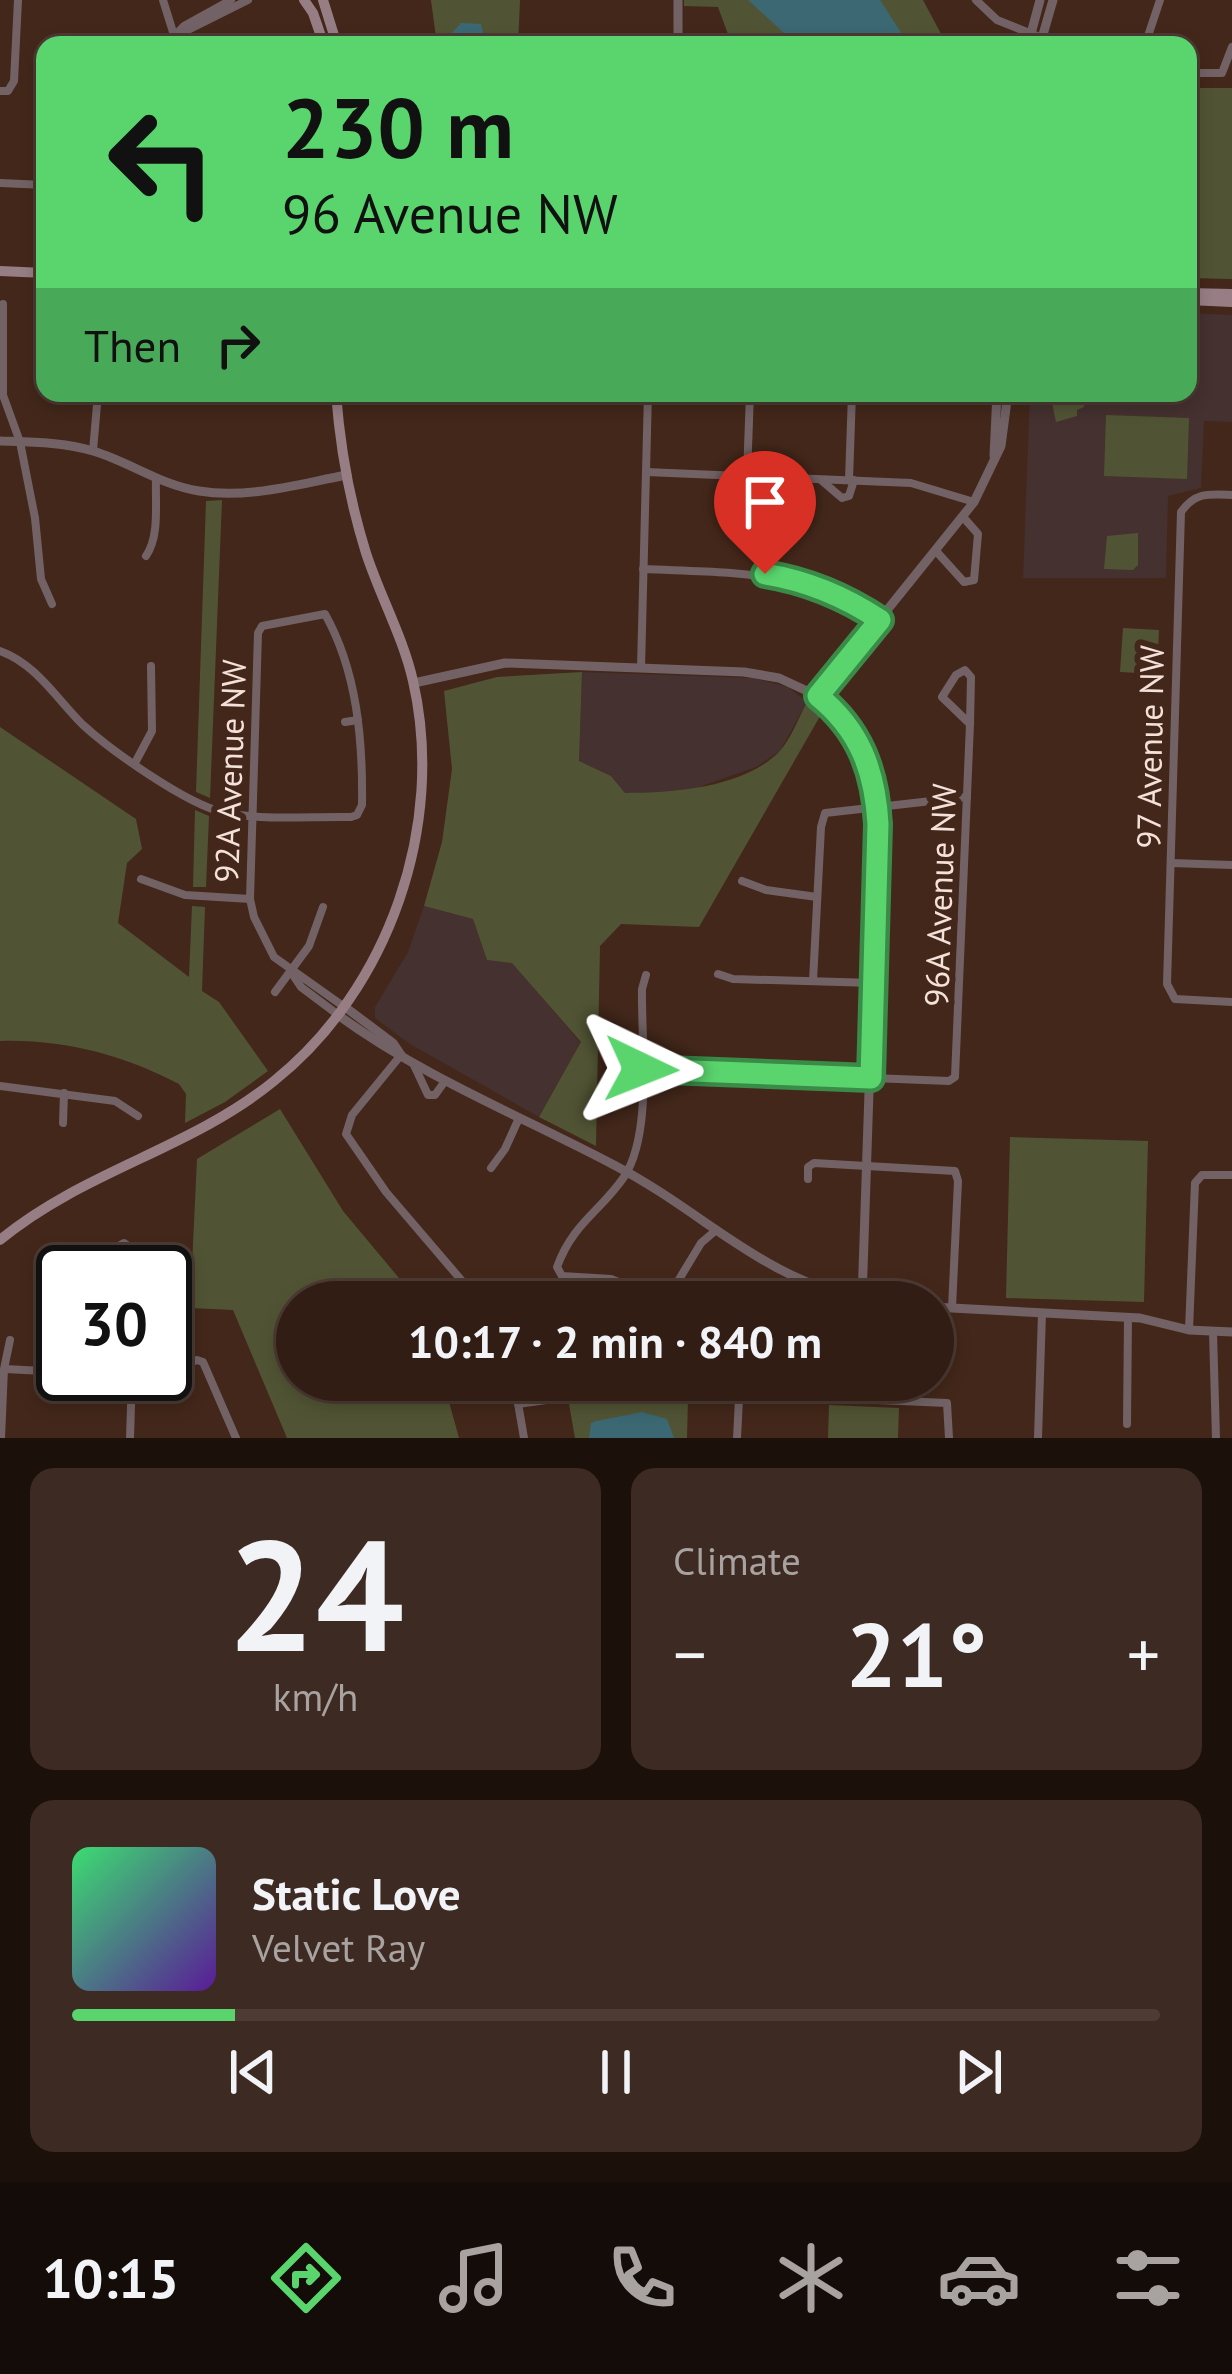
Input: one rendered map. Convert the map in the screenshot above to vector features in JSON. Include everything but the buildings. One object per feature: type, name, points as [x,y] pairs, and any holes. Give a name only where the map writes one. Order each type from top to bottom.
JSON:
[{"type":"main road","points":[[304,0],[321,36]]},
{"type":"main road","points":[[323,0],[334,36]]},
{"type":"main road","points":[[0,271],[36,272]]},
{"type":"main road","points":[[1197,297],[1232,298]]},
{"type":"main road","points":[[0,1240],[89,1181],[240,1106],[292,1065],[341,1011],[392,920],[415,844],[422,755],[414,683],[368,556],[347,476],[338,402]]},
{"type":"street","points":[[0,91],[12,87],[18,0]]},
{"type":"street","points":[[163,0],[174,36]]},
{"type":"street","points":[[178,36],[184,26],[230,0]]},
{"type":"street","points":[[184,36],[248,0]]},
{"type":"street","points":[[678,0],[678,36]]},
{"type":"street","points":[[976,0],[997,20],[1026,36]]},
{"type":"street","points":[[1036,36],[1040,0]]},
{"type":"street","points":[[1037,36],[1053,0]]},
{"type":"street","points":[[1148,36],[1160,0]]},
{"type":"street","points":[[1197,74],[1222,73],[1232,47]]},
{"type":"street","points":[[0,183],[36,185]]},
{"type":"street","points":[[3,304],[1,386],[20,442],[41,579],[52,604]]},
{"type":"street","points":[[93,451],[97,402]]},
{"type":"street","points":[[641,668],[648,402]]},
{"type":"street","points":[[747,476],[750,402]]},
{"type":"street","points":[[818,478],[842,498],[849,496],[852,402]]},
{"type":"street","points":[[994,456],[997,402]]},
{"type":"street","points":[[818,696],[964,518],[1001,446],[1007,402]]},
{"type":"street","points":[[0,441],[93,451],[198,491],[240,494],[347,476]]},
{"type":"street","points":[[646,472],[926,485],[974,502]]},
{"type":"street","points":[[146,556],[154,536],[156,478]]},
{"type":"street","name":"97 Avenue NW","points":[[1232,495],[1191,498],[1181,512],[1167,984],[1175,999],[1232,1002]]},
{"type":"street","points":[[937,551],[964,582],[974,580],[977,534],[964,518]]},
{"type":"street","points":[[643,569],[765,574],[801,581],[834,593],[880,620]]},
{"type":"street","name":"92A Avenue NW","points":[[341,1011],[301,987],[265,943],[250,899],[258,633],[262,626],[320,612],[331,624],[349,672],[358,720]]},
{"type":"street","points":[[0,651],[50,687],[99,739],[194,801],[220,812],[351,817],[362,805],[358,720],[345,722]]},
{"type":"street","points":[[414,683],[505,664],[758,673],[792,682],[818,696],[847,725],[865,754],[877,807],[866,1281]]},
{"type":"street","points":[[135,763],[152,731],[151,666]]},
{"type":"street","name":"96A Avenue NW","points":[[871,1078],[950,1081],[958,1068],[970,724],[971,676],[965,670],[956,675],[942,697],[970,724]]},
{"type":"street","points":[[813,981],[822,819],[831,811],[967,797]]},
{"type":"street","points":[[1172,863],[1232,865]]},
{"type":"street","points":[[141,879],[185,895],[250,899]]},
{"type":"street","points":[[742,881],[766,890],[817,897]]},
{"type":"street","points":[[275,992],[309,946],[323,907]]},
{"type":"street","points":[[718,974],[733,979],[874,983]]},
{"type":"street","points":[[616,1281],[559,1274],[557,1267],[573,1231],[627,1172],[638,1138],[646,975]]},
{"type":"street","points":[[341,1011],[388,1050],[627,1172],[800,1281]]},
{"type":"street","points":[[407,1058],[428,1095],[435,1095],[446,1081]]},
{"type":"street","points":[[407,1058],[352,1114],[346,1134],[386,1192],[466,1281]]},
{"type":"street","points":[[641,1069],[871,1078]]},
{"type":"street","points":[[0,1085],[115,1101],[138,1116]]},
{"type":"street","points":[[63,1123],[64,1093]]},
{"type":"street","points":[[491,1168],[506,1149],[519,1118]]},
{"type":"street","points":[[808,1179],[812,1164],[955,1171],[953,1281]]},
{"type":"street","points":[[1189,1330],[1194,1187],[1200,1176],[1232,1175]]},
{"type":"street","points":[[678,1281],[715,1231]]},
{"type":"street","points":[[954,1308],[1128,1317],[1189,1330],[1232,1332]]},
{"type":"street","points":[[1037,1438],[1042,1313]]},
{"type":"street","points":[[1127,1424],[1128,1317]]},
{"type":"street","points":[[1213,1332],[1216,1438]]},
{"type":"street","points":[[1,1438],[2,1369],[10,1340]]},
{"type":"street","points":[[192,1363],[200,1360],[236,1438]]},
{"type":"street","points":[[2,1369],[36,1371]]},
{"type":"street","points":[[130,1438],[131,1401]]},
{"type":"street","points":[[518,1401],[524,1438]]},
{"type":"street","points":[[518,1404],[532,1401]]},
{"type":"street","points":[[737,1438],[739,1401]]},
{"type":"street","points":[[912,1401],[946,1403],[950,1407],[949,1438]]},
{"type":"shaded area","points":[[1197,313],[1232,315],[1232,422],[1204,421],[1201,488],[1168,496],[1166,578],[1023,578],[1030,402],[1197,402]]},
{"type":"shaded area","points":[[582,672],[753,678],[788,687],[807,702],[780,751],[756,767],[682,793],[625,793],[611,776],[579,761]]},
{"type":"shaded area","points":[[424,906],[473,919],[487,960],[512,962],[581,1043],[539,1117],[410,1044],[375,1018],[375,1007],[408,952]]},
{"type":"green space","points":[[431,0],[520,0],[518,36],[436,36]]},
{"type":"green space","points":[[684,0],[923,0],[942,36],[729,36],[718,7],[684,6]]},
{"type":"green space","points":[[1197,88],[1232,88],[1232,279],[1197,278]]},
{"type":"green space","points":[[1052,402],[1084,402],[1077,416],[1056,422]]},
{"type":"green space","points":[[1106,415],[1189,418],[1187,479],[1104,476]]},
{"type":"green space","points":[[222,500],[210,798],[196,792],[206,501]]},
{"type":"green space","points":[[1138,533],[1138,565],[1133,570],[1104,569],[1107,536]]},
{"type":"green space","points":[[1123,628],[1159,630],[1157,674],[1120,672]]},
{"type":"green space","points":[[582,672],[579,761],[611,776],[625,793],[685,790],[747,774],[779,752],[807,702],[823,711],[699,927],[621,924],[600,946],[596,1146],[539,1117],[581,1042],[512,963],[487,960],[473,919],[424,906],[442,842],[452,769],[444,691],[497,677]]},
{"type":"green space","points":[[0,727],[136,819],[142,849],[127,863],[118,923],[189,977],[192,906],[205,907],[202,991],[219,1002],[268,1071],[225,1102],[185,1123],[186,1094],[179,1084],[158,1074],[70,1046],[0,1041]]},
{"type":"green space","points":[[195,810],[209,816],[206,887],[193,887]]},
{"type":"green space","points":[[280,1109],[343,1211],[401,1281],[276,1281],[276,1401],[449,1401],[459,1438],[287,1438],[233,1310],[192,1308],[197,1159]]},
{"type":"green space","points":[[1010,1137],[1148,1141],[1144,1302],[1006,1298]]},
{"type":"green space","points":[[688,1401],[687,1438],[575,1438],[569,1404]]},
{"type":"green space","points":[[829,1405],[899,1408],[898,1438],[828,1438]]},
{"type":"water","points":[[748,0],[880,0],[903,36],[787,36]]},
{"type":"water","points":[[461,23],[481,24],[484,36],[451,36]]},
{"type":"water","points":[[642,1412],[667,1419],[674,1438],[589,1438],[591,1423]]},
{"type":"route","points":[[641,1069],[871,1078],[876,788],[856,737],[818,696],[880,620],[834,593],[765,574]]}]
